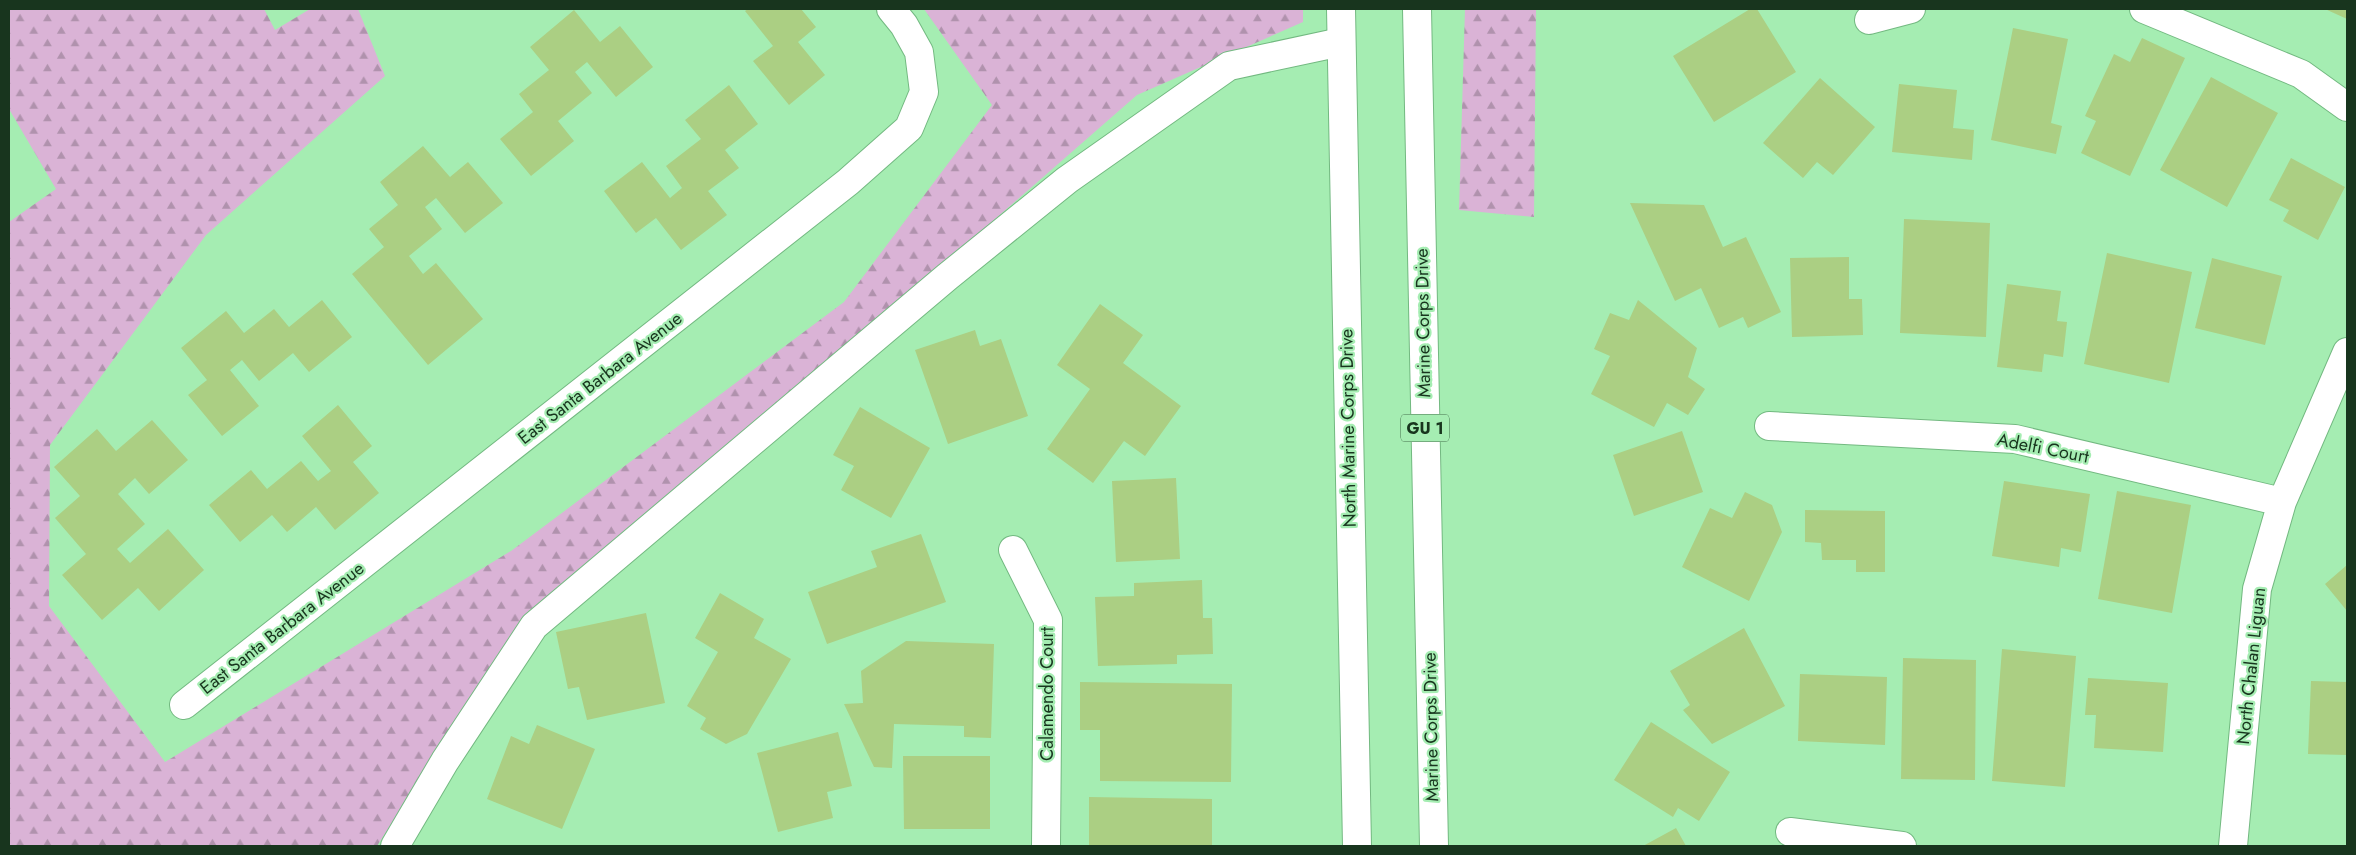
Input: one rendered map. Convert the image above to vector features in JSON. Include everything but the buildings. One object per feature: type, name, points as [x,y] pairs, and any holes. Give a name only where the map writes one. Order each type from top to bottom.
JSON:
[{"type":"street","name":"East Santa Barbara Avenue","points":[[184,705],[833,195],[909,128],[924,92],[919,52],[904,25],[891,9]]},
{"type":"street","name":"North Marine Corps Drive","points":[[1341,9],[1357,846]]},
{"type":"street","name":"Marine Corps Drive","points":[[1417,9],[1434,846]]},
{"type":"street","points":[[1869,20],[1911,9]]},
{"type":"street","points":[[2144,9],[2301,74],[2347,107]]},
{"type":"street","points":[[395,846],[445,761],[534,626],[947,277],[1067,180],[1229,66],[1341,42]]},
{"type":"street","name":"North Chalan Liguan","points":[[2233,846],[2257,589],[2282,502],[2347,352]]},
{"type":"street","name":"Adelfi Court","points":[[1769,426],[2015,439],[2282,502]]},
{"type":"street","name":"Calamendo Court","points":[[1013,550],[1048,620],[1046,846]]},
{"type":"street","points":[[1790,832],[1902,846]]},
{"type":"green space","points":[[9,9],[264,9],[275,30],[310,9],[358,9],[385,76],[206,235],[50,445],[49,606],[165,762],[511,551],[844,302],[992,105],[924,9],[1303,9],[1303,22],[1137,95],[804,386],[525,617],[377,846],[9,846],[9,222],[56,189],[9,109]]},
{"type":"green space","points":[[1465,9],[1536,9],[1534,217],[1459,210]]}]
